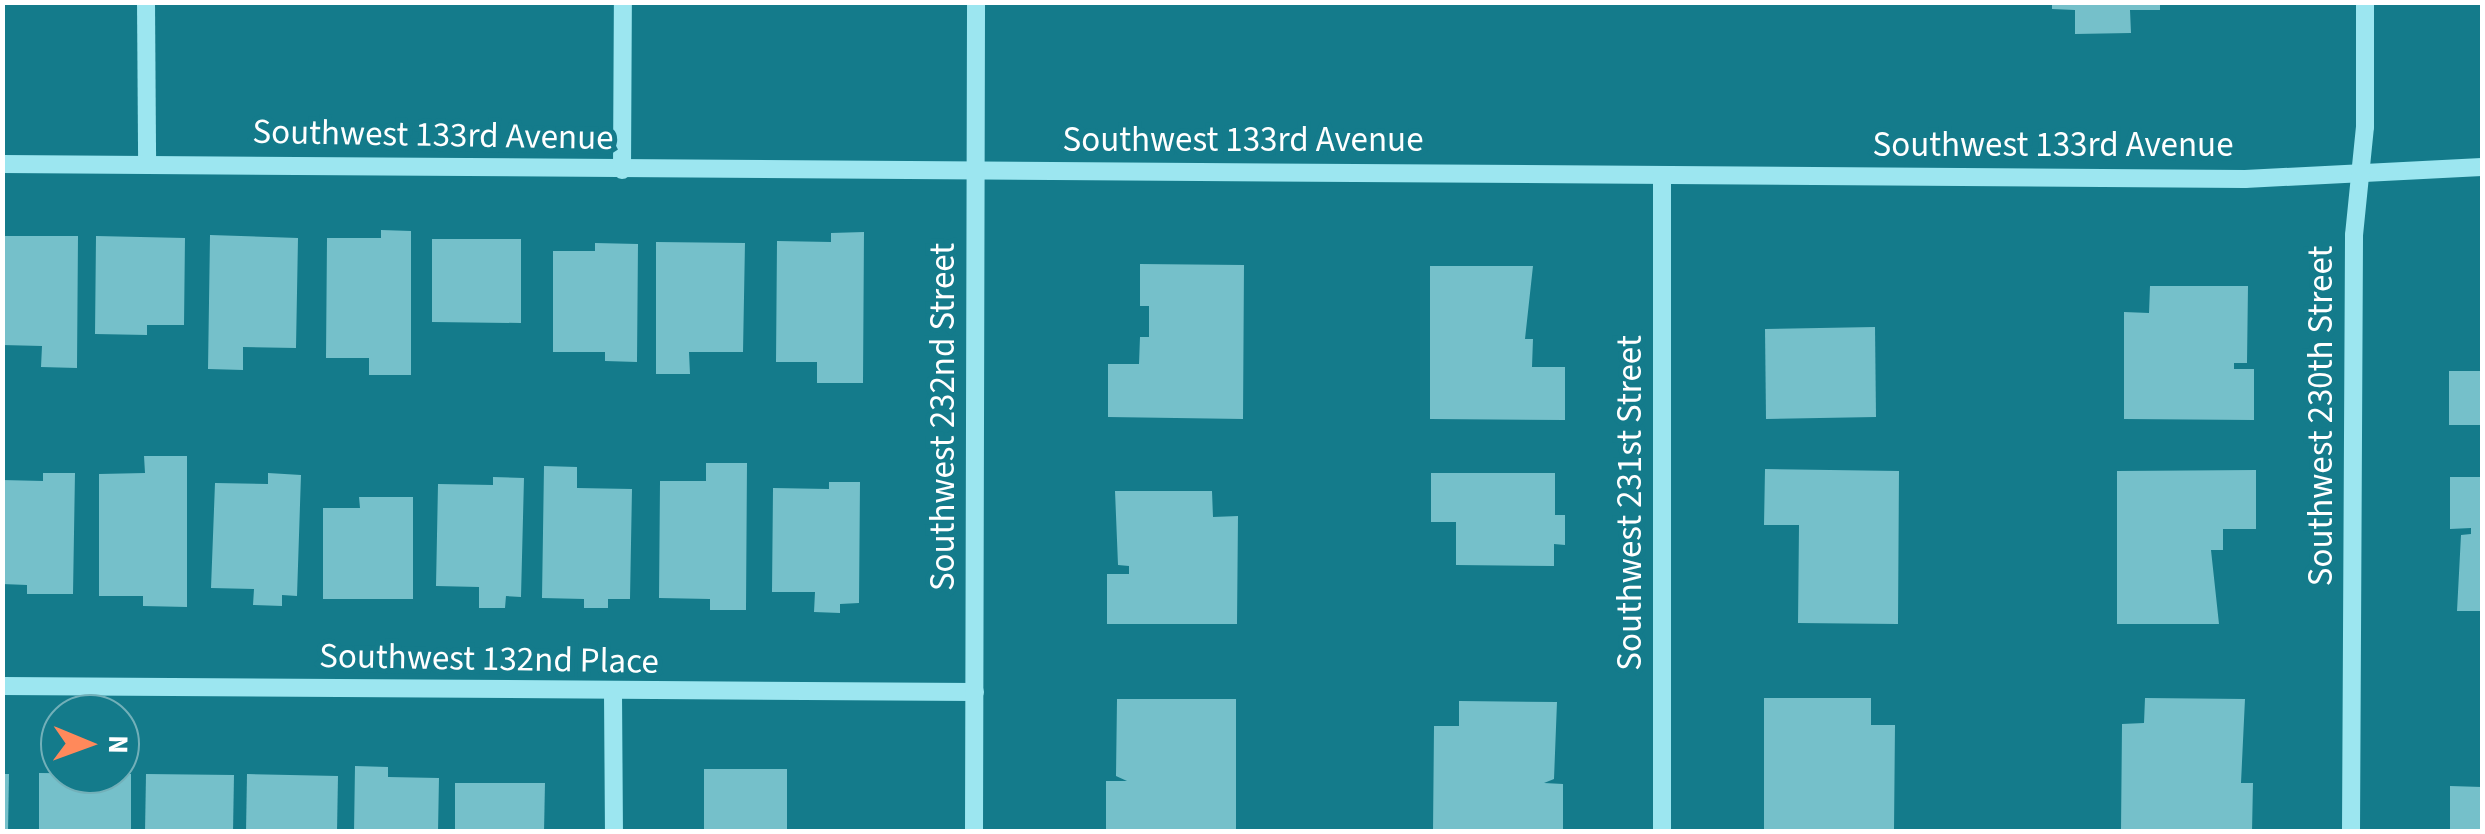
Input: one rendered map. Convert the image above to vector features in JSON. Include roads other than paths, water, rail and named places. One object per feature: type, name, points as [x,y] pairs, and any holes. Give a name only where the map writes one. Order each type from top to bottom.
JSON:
[{"type":"street","points":[[146,2],[147,164]]},
{"type":"street","points":[[622,170],[623,2]]},
{"type":"street","name":"Southwest 232nd Street","points":[[974,832],[976,2]]},
{"type":"street","name":"Southwest 230th Street","points":[[2351,832],[2356,176],[2365,127],[2365,2]]},
{"type":"street","name":"Southwest 133rd Avenue","points":[[2,164],[976,172],[2356,176],[2482,167]]},
{"type":"street","name":"Southwest 231st Street","points":[[1662,175],[1662,832]]},
{"type":"street","name":"Southwest 132nd Place","points":[[2,686],[613,693],[975,692]]},
{"type":"street","points":[[613,693],[614,832]]}]
